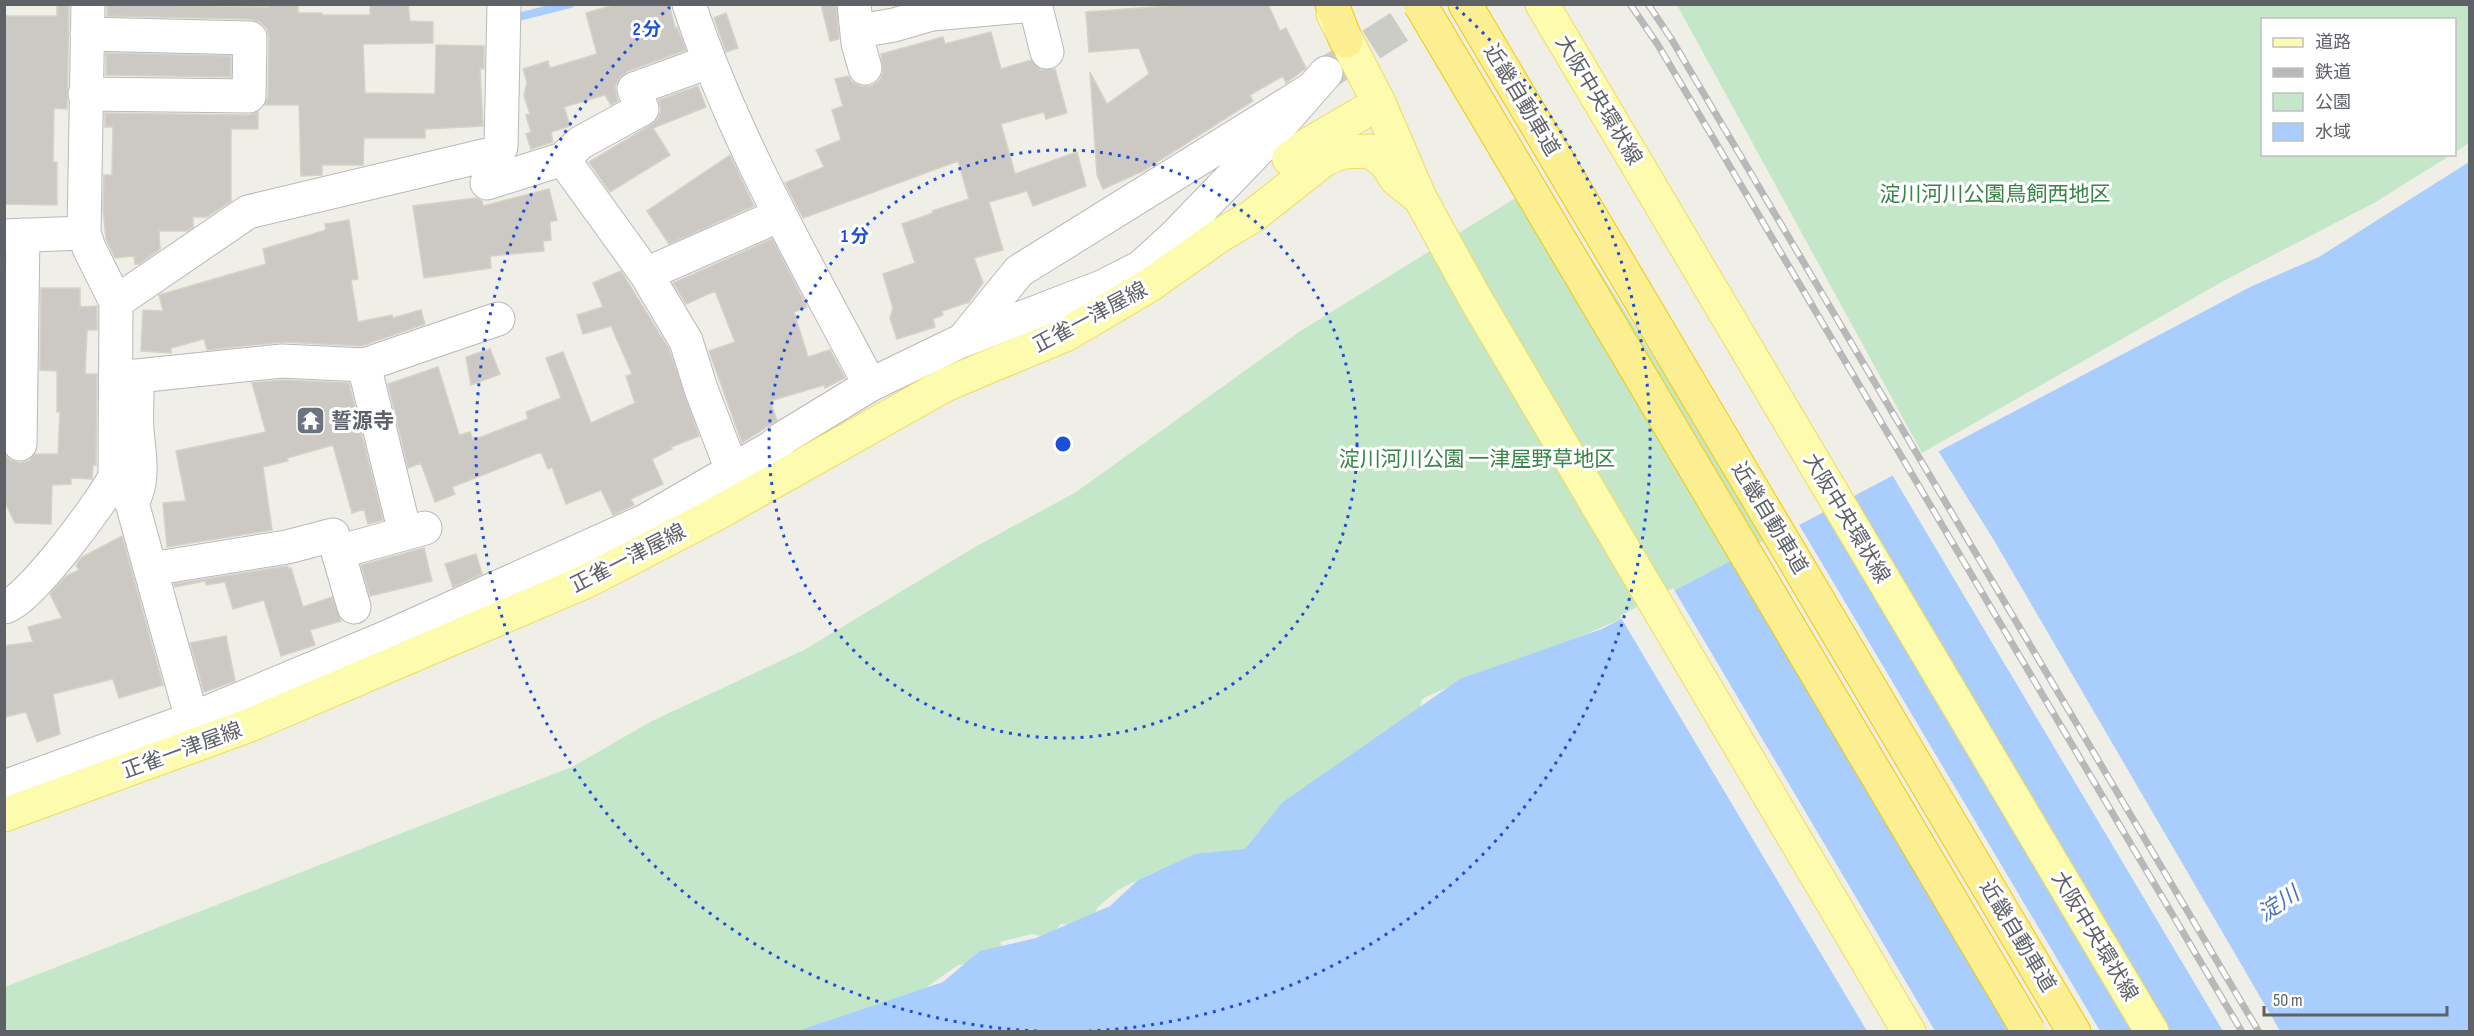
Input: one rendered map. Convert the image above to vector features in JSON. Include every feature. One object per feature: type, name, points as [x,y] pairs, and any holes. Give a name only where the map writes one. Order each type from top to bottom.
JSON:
[{"type":"highway","points":[[1330,4],[1346,41]]},
{"type":"highway","name":"近畿自動車道","points":[[1420,4],[2029,1032]]},
{"type":"highway","name":"近畿自動車道","points":[[1465,4],[2074,1032]]},
{"type":"main road","name":"大阪中央環状線","points":[[1542,4],[2152,1032]]},
{"type":"main road","points":[[1346,41],[1379,103],[1382,143],[1420,198],[1475,298],[1909,1032]]},
{"type":"main road","name":"正雀一津屋線","points":[[1220,236],[1280,166],[1309,144],[1379,103]]},
{"type":"main road","name":"正雀一津屋線","points":[[4,815],[250,725],[587,581],[716,514],[945,385],[1067,334],[1150,285],[1253,216],[1325,159],[1343,152],[1382,143]]},
{"type":"street","points":[[116,302],[248,212],[491,154],[501,147],[504,4]]},
{"type":"street","points":[[689,4],[708,62],[780,215],[870,385]]},
{"type":"street","points":[[865,68],[858,43],[856,18],[894,25],[932,14],[1035,5],[1047,52]]},
{"type":"street","points":[[85,94],[249,96],[250,38],[88,19],[85,94],[84,233],[116,302],[127,376],[139,491],[132,503]]},
{"type":"street","points":[[487,183],[562,159],[580,143],[642,110],[634,90],[708,62]]},
{"type":"street","points":[[4,787],[192,719],[385,639],[571,555],[645,521],[870,385],[963,340],[1104,286],[1141,267],[1174,237],[1260,148],[1318,82],[1019,271],[963,340]]},
{"type":"street","points":[[562,159],[646,274],[686,340],[701,389],[732,470]]},
{"type":"street","points":[[646,274],[780,215]]},
{"type":"street","points":[[20,444],[14,235],[84,233]]},
{"type":"street","points":[[127,376],[282,361],[364,365],[498,319]]},
{"type":"street","points":[[338,552],[415,531],[364,365]]},
{"type":"street","points":[[4,608],[11,607],[23,598],[110,488],[114,476],[127,376]]},
{"type":"street","points":[[114,476],[132,503],[192,719]]},
{"type":"street","points":[[150,569],[287,547],[333,535],[354,607]]},
{"type":"green space","name":"淀川河川公園鳥飼西地区","points":[[1677,5],[2469,5],[2469,143],[2456,151],[2456,18],[2261,18],[2261,156],[2449,156],[2374,203],[2227,279],[1922,453]]},
{"type":"green space","name":"淀川河川公園 一津屋野草地区","points":[[1543,181],[1769,541],[1612,623],[1422,699],[1416,726],[1245,854],[1195,855],[1118,890],[1097,908],[1094,923],[1061,924],[1049,938],[1032,934],[1000,942],[1010,960],[958,965],[916,995],[817,1031],[5,1032],[5,987],[572,767],[652,721],[804,650],[975,547],[1076,492],[1299,332]]},
{"type":"water","name":"淀川","points":[[2469,162],[2469,1031],[795,1032],[943,982],[980,951],[1036,938],[1110,906],[1138,880],[1195,854],[1245,849],[1283,802],[1460,679],[1602,629],[2252,286],[2319,257]]},
{"type":"pier","points":[[1937,449],[1995,542],[2280,1031],[2223,1031],[1891,473]]},
{"type":"pier","points":[[1798,523],[2100,1031],[2011,1031],[1730,558]]},
{"type":"pier","points":[[1673,588],[1935,1031],[1867,1031],[1620,616]]},
{"type":"building","points":[[57,4],[69,4],[67,109],[54,108],[53,162],[57,162],[57,205],[4,204],[4,16],[57,16]]},
{"type":"building","points":[[107,4],[269,7],[269,4],[298,4],[298,13],[370,15],[370,4],[408,4],[410,21],[433,22],[433,43],[363,44],[365,93],[435,94],[436,45],[484,46],[484,69],[480,69],[483,126],[425,129],[425,138],[364,138],[363,165],[322,165],[322,175],[301,176],[299,105],[265,105],[268,96],[269,38],[267,29],[260,22],[250,19],[107,16]]},
{"type":"building","points":[[617,4],[669,4],[675,28],[677,27],[686,50],[628,71],[620,77],[615,87],[618,101],[611,105],[605,95],[564,107],[570,126],[551,132],[553,142],[531,149],[526,134],[531,132],[526,115],[530,114],[524,96],[527,82],[523,69],[548,61],[550,68],[597,54],[586,13]]},
{"type":"building","points":[[821,4],[836,4],[839,39],[830,41]]},
{"type":"building","points":[[1195,4],[1268,4],[1280,31],[1286,28],[1306,68],[1286,83],[1283,76],[1250,95],[1253,101],[1143,171],[1103,189],[1097,175],[1090,72],[1107,104],[1149,74],[1139,48],[1089,52],[1086,12]]},
{"type":"building","points":[[726,13],[738,48],[726,52],[714,18]]},
{"type":"building","points":[[991,32],[1001,69],[1031,60],[1041,70],[1055,69],[1067,113],[1046,119],[1044,112],[1001,124],[1015,174],[1077,152],[1086,186],[1033,206],[1027,191],[989,202],[1003,250],[974,258],[983,283],[969,302],[942,311],[943,315],[933,319],[935,327],[897,339],[890,318],[893,308],[883,274],[915,263],[902,224],[969,199],[958,161],[803,218],[785,183],[824,167],[816,150],[841,140],[832,110],[843,106],[835,79],[848,76],[852,82],[860,86],[871,86],[879,81],[883,73],[881,54],[943,37],[945,44]]},
{"type":"building","points":[[106,53],[231,56],[231,77],[106,75]]},
{"type":"building","points":[[698,86],[706,107],[653,128],[670,155],[610,192],[589,162],[658,119],[661,111],[659,100]]},
{"type":"building","points":[[258,112],[258,129],[231,129],[231,201],[207,217],[193,217],[193,227],[187,231],[159,231],[160,249],[139,264],[135,264],[134,256],[115,258],[106,239],[103,208],[104,175],[112,175],[113,127],[105,127],[105,113],[249,115]]},
{"type":"building","points":[[730,155],[754,206],[669,244],[647,211]]},
{"type":"building","points":[[549,189],[557,220],[550,222],[551,240],[543,241],[544,251],[490,256],[491,268],[424,278],[413,206],[476,198],[482,201],[483,206]]},
{"type":"building","points":[[349,220],[358,279],[351,280],[358,322],[392,315],[393,318],[421,310],[425,324],[361,346],[283,342],[207,350],[204,339],[171,348],[171,353],[141,351],[143,310],[163,311],[159,295],[266,264],[263,249],[323,231],[326,229],[325,224]]},
{"type":"building","points":[[772,239],[807,307],[794,312],[808,357],[830,350],[845,378],[825,388],[824,385],[770,401],[777,420],[742,443],[709,351],[735,342],[715,291],[686,304],[673,283]]},
{"type":"building","points":[[621,271],[669,349],[699,436],[671,447],[672,449],[652,459],[663,484],[631,499],[634,505],[613,515],[601,490],[566,504],[552,467],[548,469],[541,452],[452,487],[455,494],[435,502],[421,463],[408,468],[388,384],[438,367],[459,435],[470,432],[473,440],[528,419],[526,412],[561,398],[546,358],[563,352],[591,423],[635,403],[626,376],[632,374],[611,326],[583,334],[577,315],[603,307],[593,283]]},
{"type":"building","points":[[41,288],[80,288],[80,307],[97,306],[97,330],[87,330],[85,374],[97,374],[96,465],[93,465],[92,479],[71,478],[71,484],[52,485],[51,524],[15,523],[4,500],[4,455],[20,463],[29,461],[35,454],[58,454],[60,412],[57,412],[57,371],[40,370]]},
{"type":"building","points":[[490,349],[500,374],[471,385],[466,357]]},
{"type":"building","points":[[283,380],[349,383],[383,520],[368,524],[364,509],[352,513],[333,445],[263,467],[272,530],[167,547],[163,503],[186,501],[176,451],[266,432],[252,383]]},
{"type":"building","points":[[122,536],[163,685],[119,698],[113,679],[53,694],[60,734],[37,742],[26,712],[4,717],[4,646],[33,642],[28,627],[62,618],[50,594],[66,576],[79,570],[76,565],[82,557]]},
{"type":"building","points":[[424,548],[432,581],[370,596],[361,565]]},
{"type":"building","points":[[476,554],[482,574],[453,587],[445,564]]},
{"type":"building","points":[[288,566],[288,569],[291,568],[303,607],[332,597],[341,621],[310,630],[315,645],[281,656],[264,600],[233,609],[225,582],[206,585],[205,581],[175,587],[174,584]]},
{"type":"building","points":[[226,636],[235,681],[204,692],[190,643]]},
{"type":"waterway","points":[[514,18],[570,4]]},
{"type":"tunnel","points":[[1330,71],[1435,4]]},
{"type":"railway","points":[[1630,4],[1658,45],[2242,1032]]},
{"type":"railway","points":[[1648,4],[1672,40],[2259,1032]]},
{"type":"place","name":"誓源寺","points":[[310,421]]}]
